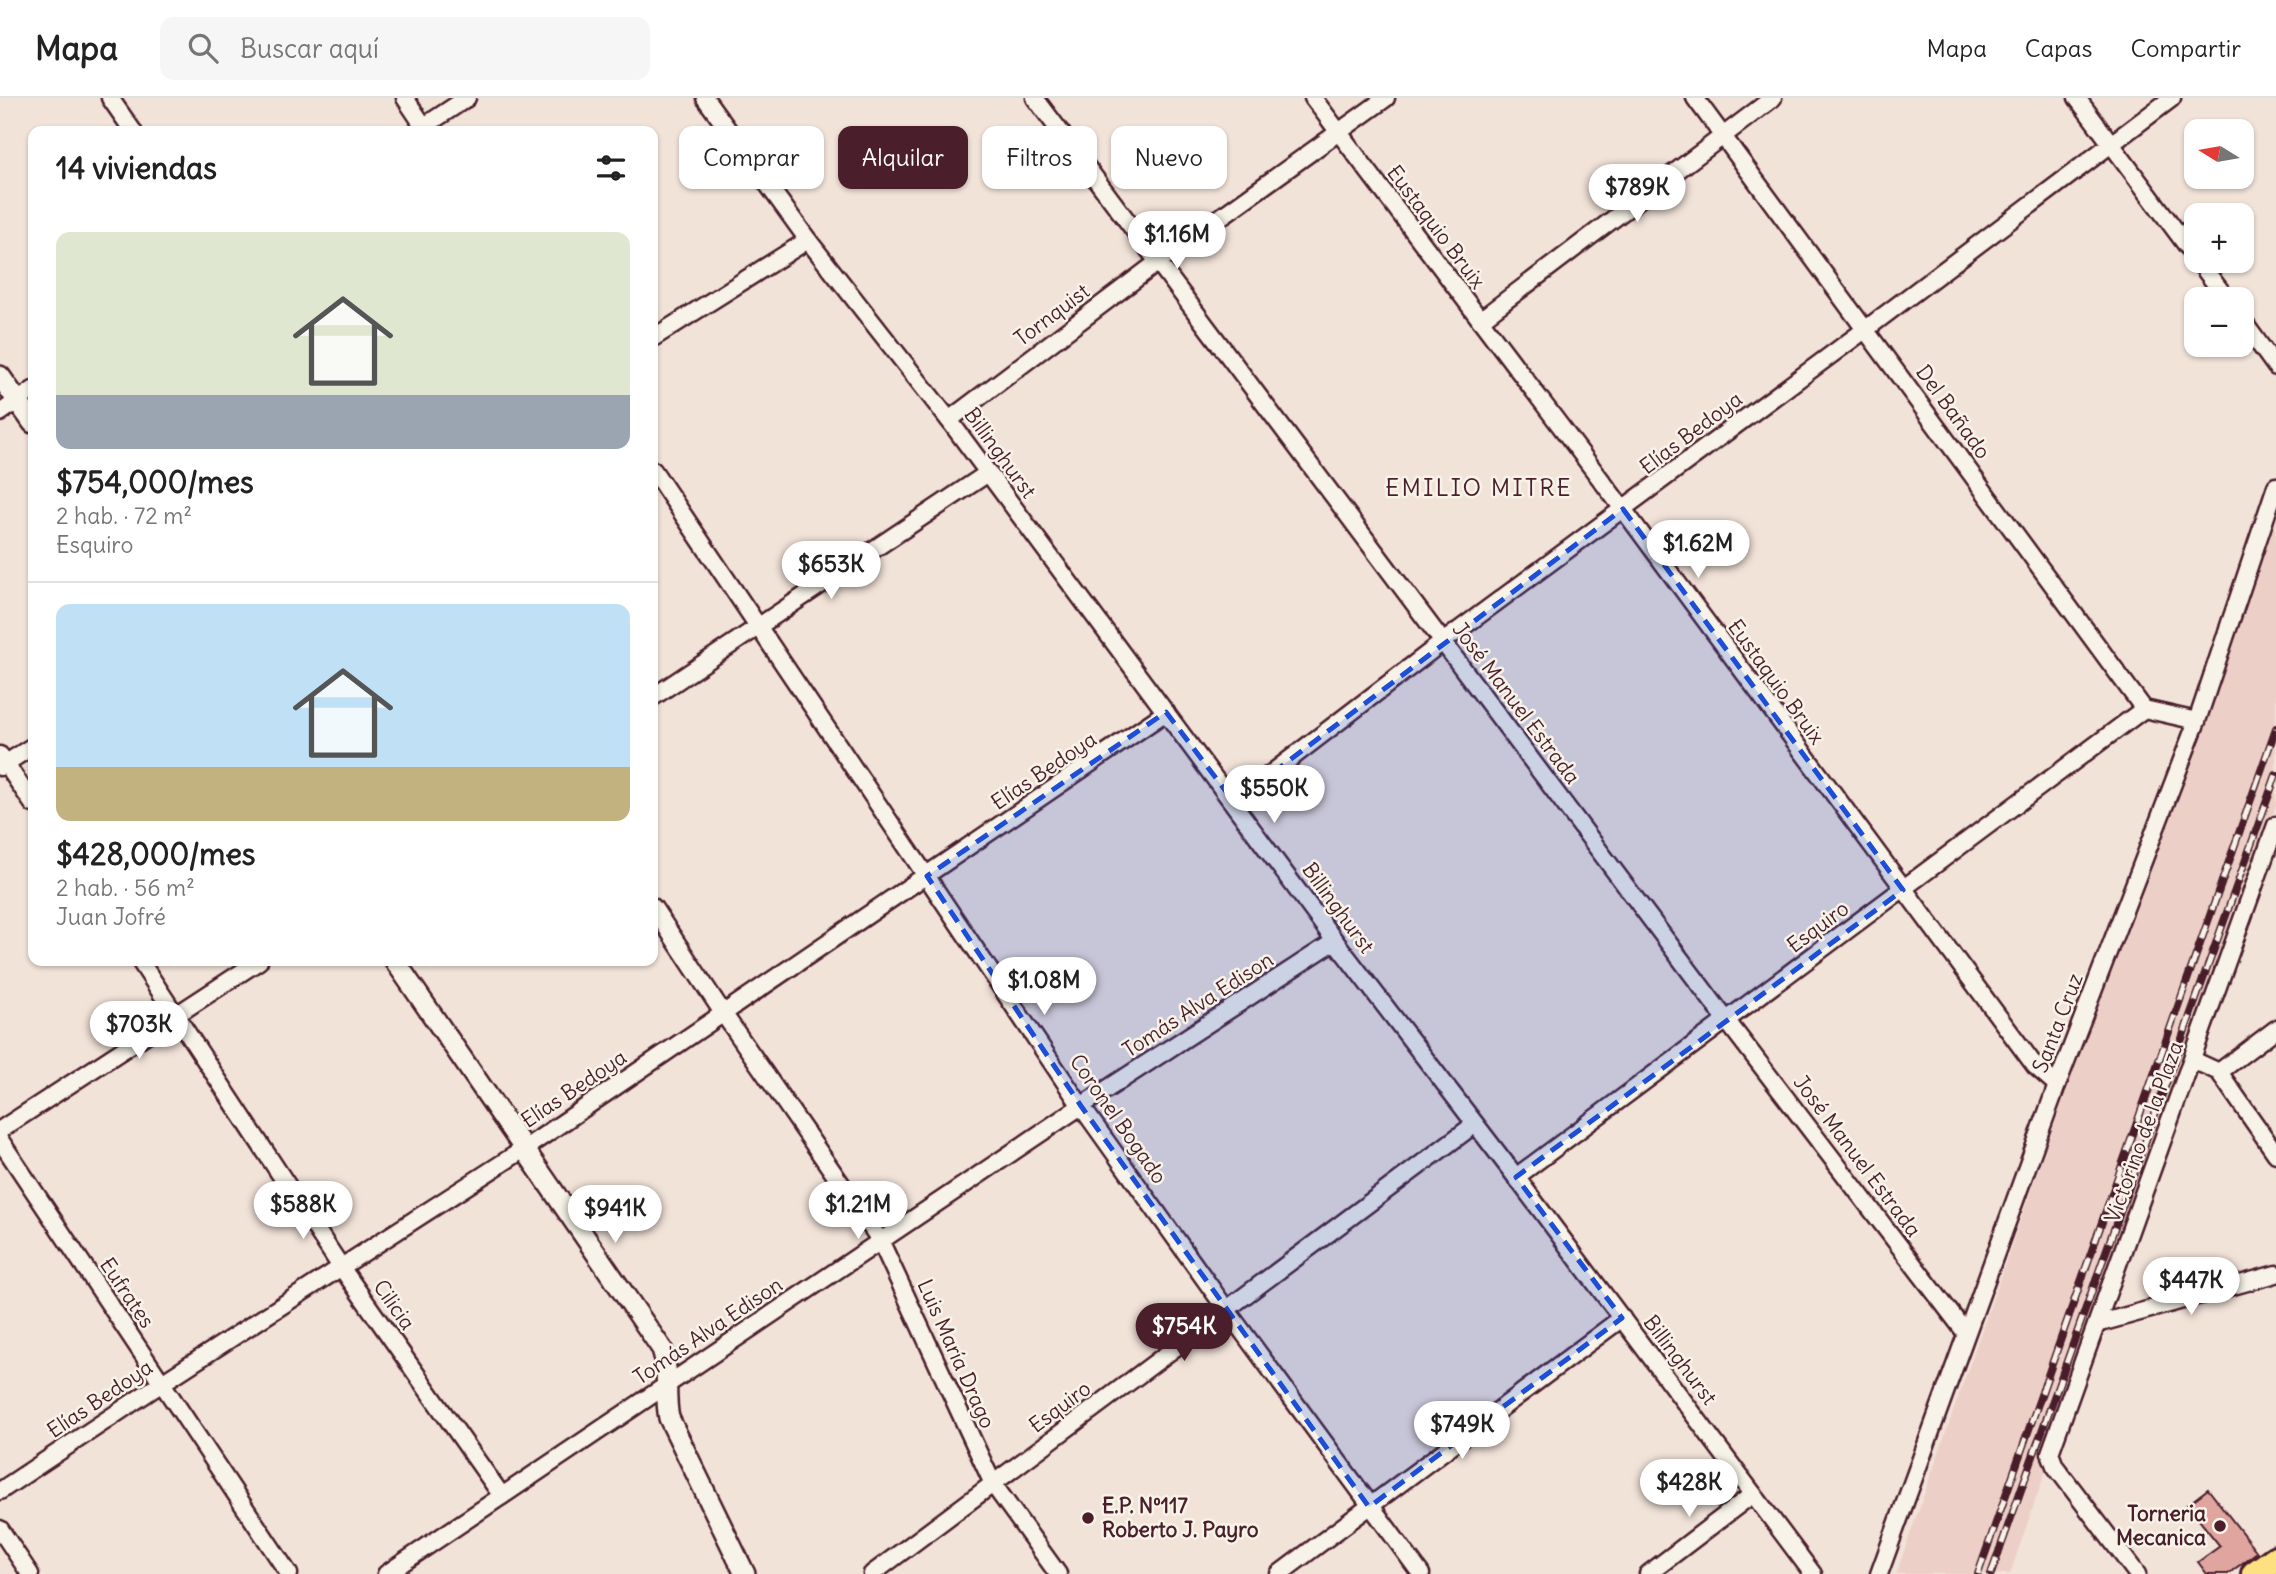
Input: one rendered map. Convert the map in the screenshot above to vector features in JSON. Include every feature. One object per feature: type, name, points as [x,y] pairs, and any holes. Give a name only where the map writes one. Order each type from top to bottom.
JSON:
[{"type":"main road","points":[[2255,1574],[2276,1559]]},
{"type":"street","points":[[110,98],[130,126]]},
{"type":"street","points":[[405,98],[421,126]]},
{"type":"street","points":[[428,126],[467,98]]},
{"type":"street","name":"Billinghurst","points":[[705,98],[808,240],[949,420],[1335,941],[1516,1177],[1813,1574]]},
{"type":"street","name":"José Manuel Estrada","points":[[1035,98],[1727,1021],[1965,1332]]},
{"type":"street","name":"Eustaquio Bruix","points":[[1313,98],[1623,509],[2035,1066],[2057,1085]]},
{"type":"street","name":"Tornquist","points":[[949,420],[1158,262],[1386,98]]},
{"type":"street","name":"Del Bañado","points":[[1695,98],[2144,709]]},
{"type":"street","points":[[1480,320],[1773,98]]},
{"type":"street","points":[[2077,98],[2184,241]]},
{"type":"street","name":"Elías Bedoya","points":[[1234,802],[1444,641],[1866,329],[2172,98]]},
{"type":"street","points":[[658,335],[808,240]]},
{"type":"street","points":[[2254,337],[2276,367]]},
{"type":"street","points":[[0,376],[26,395],[0,413]]},
{"type":"street","points":[[658,693],[988,473]]},
{"type":"street","name":"Coronel Bogado","points":[[658,477],[1081,1106],[1369,1507],[1421,1574]]},
{"type":"street","name":"Santa Cruz","points":[[1879,1574],[2057,1085],[2197,722],[2276,486]]},
{"type":"street","points":[[2144,709],[2197,722]]},
{"type":"street","name":"Esquiro","points":[[1516,1177],[2144,709]]},
{"type":"street","name":"Elías Bedoya","points":[[0,1491],[524,1149],[1166,712]]},
{"type":"street","points":[[28,749],[2,762],[28,797]]},
{"type":"street","name":"Victorino de la Plaza","points":[[2137,1574],[2054,1466],[2050,1453],[2276,825]]},
{"type":"street","name":"Luis María Drago","points":[[658,915],[880,1240],[993,1484],[1058,1574]]},
{"type":"street","name":"Tomás Alva Edison","points":[[386,1574],[880,1240],[1335,941]]},
{"type":"street","name":"Cilicia","points":[[143,966],[341,1267],[502,1496]]},
{"type":"street","points":[[0,1130],[251,966]]},
{"type":"street","points":[[398,966],[662,1349],[669,1418],[745,1574]]},
{"type":"street","points":[[2218,1072],[2276,1029]]},
{"type":"street","points":[[2193,1060],[2218,1072],[2276,1154]]},
{"type":"street","name":"Esquiro","points":[[872,1574],[1475,1124]]},
{"type":"street","name":"Eufrates","points":[[0,1140],[289,1574]]},
{"type":"street","points":[[2097,1324],[2276,1274]]},
{"type":"street","points":[[1279,1574],[1622,1318]]},
{"type":"street","points":[[1648,1574],[1753,1494]]},
{"type":"street","points":[[0,1529],[30,1574]]},
{"type":"highlighted area","points":[[1623,509],[1903,890],[1516,1177],[1622,1318],[1369,1507],[1081,1106],[927,876],[1166,712],[1234,802]]},
{"type":"shaded area","points":[[2276,493],[2276,806],[2010,1574],[1896,1574]]},
{"type":"building","name":"Torneria Mecanica","points":[[2208,1489],[2257,1552],[2228,1574],[2207,1574],[2198,1562],[2220,1546],[2187,1505]]},
{"type":"railway","points":[[1978,1574],[2276,728]]},
{"type":"railway","points":[[1991,1574],[2276,775]]},
{"type":"place","name":"E.P. Nº117 Roberto J. Payro","points":[[1088,1518]]},
{"type":"place","name":"Torneria Mecanica","points":[[2220,1526]]},
{"type":"district","name":"EMILIO MITRE","points":[[1479,488]]}]
